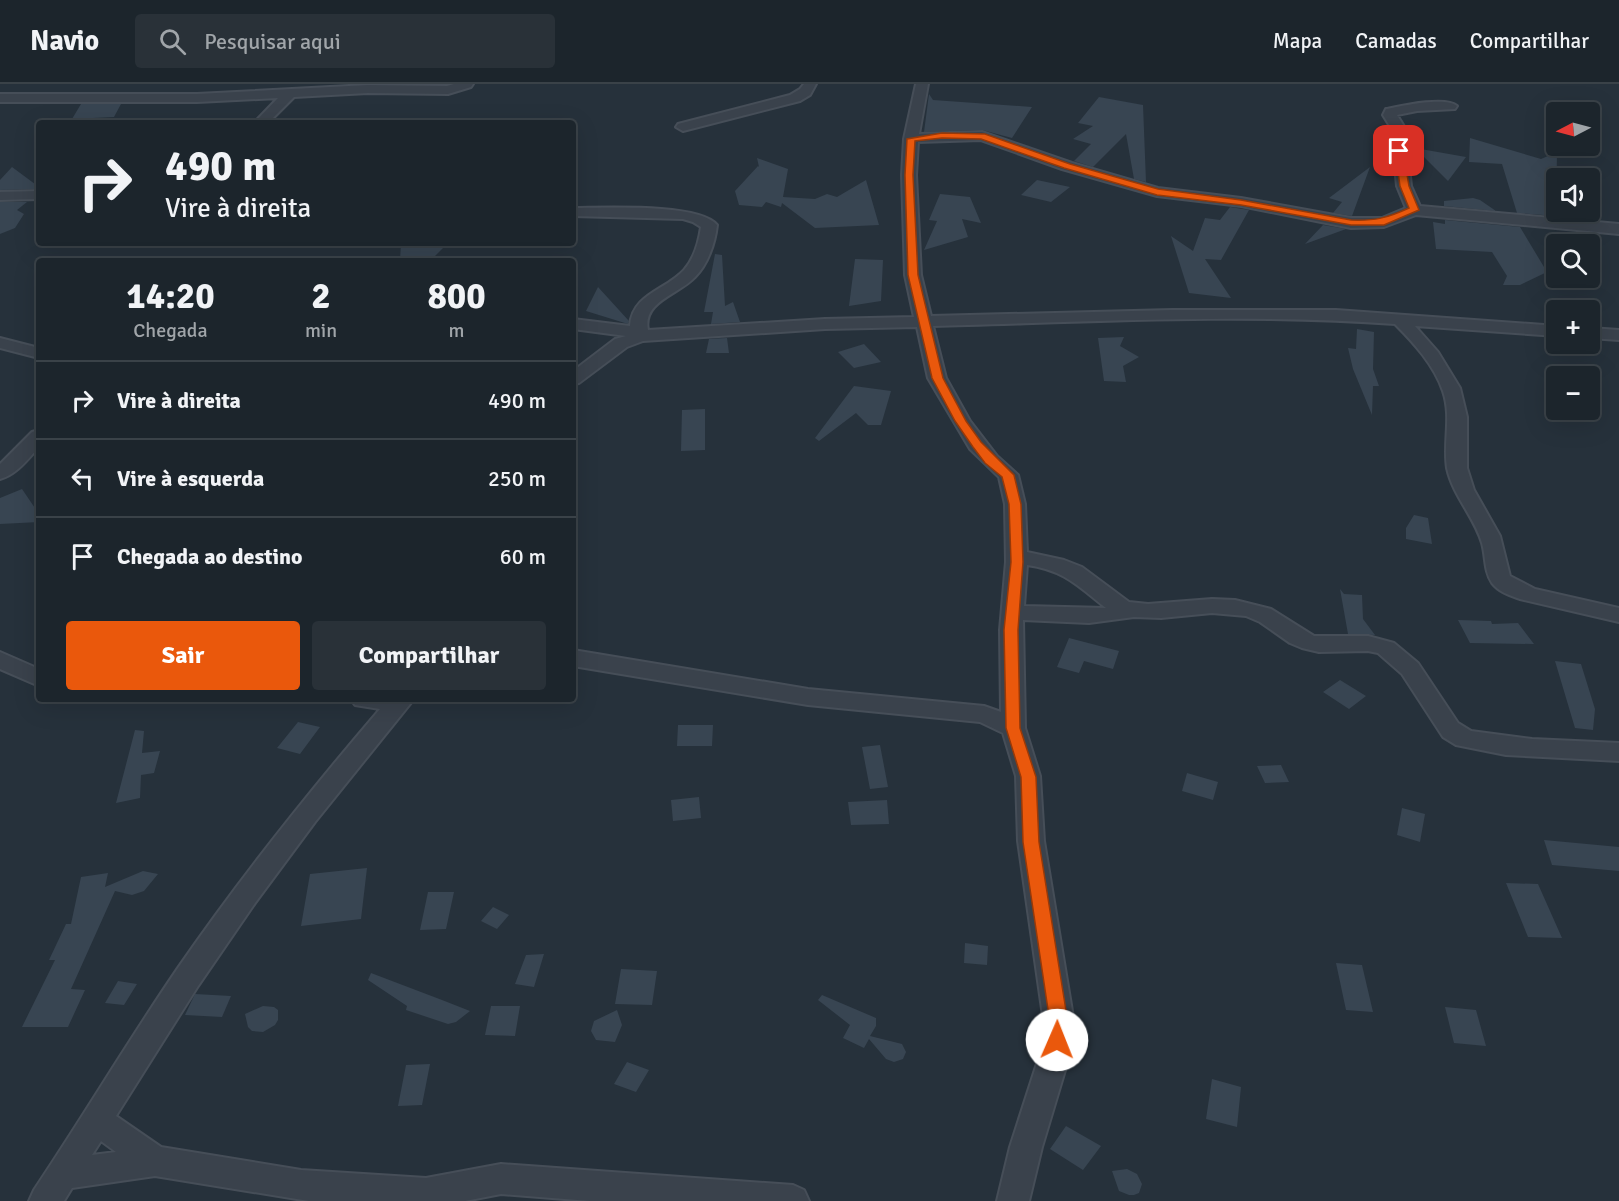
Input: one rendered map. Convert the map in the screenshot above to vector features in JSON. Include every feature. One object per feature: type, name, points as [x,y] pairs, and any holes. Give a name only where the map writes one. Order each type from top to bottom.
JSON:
[{"type":"street","points":[[0,98],[198,98],[368,89],[448,90],[467,84]]},
{"type":"street","points":[[683,127],[795,98],[805,92],[810,84]]},
{"type":"street","points":[[922,84],[911,139],[909,175],[913,275],[937,378],[977,445],[1008,475],[1015,504],[1017,557],[1011,695],[1013,728],[1028,777],[1031,842],[1059,1023],[1054,1057],[1026,1147],[1013,1201]]},
{"type":"street","points":[[264,120],[291,92]]},
{"type":"street","points":[[1414,210],[1404,186],[1398,128],[1390,115],[1391,112],[1411,108],[1450,106]]},
{"type":"street","points":[[911,139],[942,135],[982,136],[1067,166],[1157,192],[1251,204],[1351,223],[1384,222],[1414,210],[1619,229]]},
{"type":"street","points":[[0,196],[36,195]]},
{"type":"street","points":[[576,212],[682,215],[698,218],[708,225],[696,266],[687,276],[645,306],[639,321],[640,334]]},
{"type":"street","points":[[576,324],[640,334],[924,321],[1182,315],[1336,315],[1546,330]]},
{"type":"street","points":[[1398,318],[1422,344],[1444,375],[1455,399],[1458,468],[1468,500],[1489,534],[1500,580],[1523,592],[1619,615]]},
{"type":"street","points":[[576,377],[621,343],[640,334]]},
{"type":"street","points":[[1600,334],[1619,335]]},
{"type":"street","points":[[0,343],[36,353]]},
{"type":"street","points":[[0,473],[18,459],[36,439]]},
{"type":"street","points":[[1017,557],[1053,562],[1073,569],[1111,602],[1134,610]]},
{"type":"street","points":[[1013,612],[1089,617],[1115,616],[1134,610],[1224,606],[1267,616],[1298,639],[1312,644],[1325,646],[1359,644],[1384,647],[1397,654],[1408,666],[1453,733],[1466,739],[1495,744],[1619,752]]},
{"type":"street","points":[[576,658],[808,697],[984,714],[1013,728]]},
{"type":"street","points":[[0,660],[36,677]]},
{"type":"street","points":[[984,714],[1011,695]]},
{"type":"street","points":[[45,1201],[98,1121],[160,1019],[252,888],[288,838],[399,702]]},
{"type":"street","points":[[98,1121],[155,1161]]},
{"type":"street","points":[[63,1174],[155,1161],[290,1183],[363,1191],[426,1193],[501,1179],[793,1201]]},
{"type":"building","points":[[929,94],[933,100],[1032,107],[1012,138],[982,130],[924,132]]},
{"type":"building","points":[[1099,97],[1143,105],[1146,182],[1134,179],[1126,134],[1093,167],[1074,161],[1091,144],[1073,139],[1093,126],[1078,123]]},
{"type":"building","points":[[81,104],[121,104],[114,117],[72,119]]},
{"type":"building","points":[[1470,138],[1541,159],[1557,156],[1557,168],[1546,168],[1546,215],[1517,213],[1502,164],[1469,162]]},
{"type":"building","points":[[1415,148],[1466,157],[1448,181]]},
{"type":"building","points":[[757,158],[788,169],[783,197],[815,199],[827,194],[837,197],[866,180],[879,225],[815,228],[782,203],[781,207],[766,202],[762,207],[739,205],[735,191],[759,167]]},
{"type":"building","points":[[12,167],[36,185],[36,189],[0,190],[0,180]]},
{"type":"building","points":[[1370,167],[1352,216],[1333,213],[1342,202],[1329,198]]},
{"type":"building","points":[[1037,180],[1070,187],[1051,202],[1021,195]]},
{"type":"building","points":[[940,194],[970,197],[981,223],[962,219],[968,237],[924,250],[937,221],[929,220]]},
{"type":"building","points":[[1473,198],[1496,211],[1444,206],[1444,201]]},
{"type":"building","points":[[0,202],[27,202],[17,210],[24,214],[15,228],[0,234]]},
{"type":"building","points":[[1230,207],[1249,210],[1221,260],[1205,259],[1231,298],[1189,293],[1171,236],[1193,251],[1205,218],[1220,220]]},
{"type":"building","points":[[1445,220],[1520,227],[1546,272],[1520,285],[1503,285],[1507,276],[1492,252],[1436,249],[1433,222],[1445,224]]},
{"type":"building","points":[[1323,225],[1346,229],[1305,244]]},
{"type":"building","points":[[401,246],[445,246],[433,258],[400,258]]},
{"type":"building","points":[[715,254],[722,255],[725,306],[733,302],[740,322],[711,324],[713,312],[704,312]]},
{"type":"building","points":[[855,259],[883,260],[881,301],[849,306]]},
{"type":"building","points":[[598,287],[629,321],[628,324],[586,311]]},
{"type":"building","points":[[1357,329],[1374,332],[1373,369],[1379,386],[1373,386],[1372,415],[1353,369],[1348,348],[1356,349]]},
{"type":"building","points":[[1124,337],[1120,346],[1139,357],[1123,366],[1126,382],[1104,381],[1098,338]]},
{"type":"building","points":[[727,338],[729,353],[706,353],[709,339]]},
{"type":"building","points":[[864,344],[881,362],[854,368],[838,352]]},
{"type":"building","points":[[854,386],[891,391],[881,425],[868,425],[856,413],[819,441],[815,438]]},
{"type":"building","points":[[705,409],[705,450],[681,451],[682,410]]},
{"type":"building","points":[[22,489],[36,510],[36,522],[0,524],[0,498]]},
{"type":"building","points":[[1414,515],[1428,518],[1432,544],[1406,539],[1406,528]]},
{"type":"building","points":[[1340,589],[1344,594],[1362,595],[1363,619],[1375,635],[1348,634]]},
{"type":"building","points":[[1458,620],[1491,621],[1492,624],[1518,623],[1534,644],[1470,643]]},
{"type":"building","points":[[1069,638],[1119,651],[1113,669],[1084,661],[1079,673],[1057,667]]},
{"type":"building","points":[[1555,661],[1581,664],[1595,709],[1593,730],[1575,728]]},
{"type":"building","points":[[1340,680],[1366,696],[1349,709],[1323,692]]},
{"type":"building","points":[[298,722],[320,727],[300,754],[277,748]]},
{"type":"building","points":[[678,725],[713,725],[712,746],[677,746]]},
{"type":"building","points":[[135,730],[144,731],[142,753],[160,751],[154,773],[141,775],[140,798],[116,803]]},
{"type":"building","points":[[880,745],[888,787],[870,789],[862,747]]},
{"type":"building","points":[[1281,765],[1289,782],[1265,783],[1257,766]]},
{"type":"building","points":[[1187,773],[1218,782],[1213,800],[1182,791]]},
{"type":"building","points":[[699,797],[701,818],[673,821],[671,800]]},
{"type":"building","points":[[887,800],[889,824],[851,825],[848,802]]},
{"type":"building","points":[[1402,808],[1425,814],[1420,842],[1397,835]]},
{"type":"building","points":[[1544,840],[1619,847],[1619,871],[1552,865]]},
{"type":"building","points":[[367,868],[361,919],[301,926],[310,874]]},
{"type":"building","points":[[143,871],[158,874],[144,891],[132,895],[115,891],[71,989],[85,990],[68,1027],[22,1027],[55,960],[49,960],[66,924],[71,924],[81,877],[108,873],[105,887]]},
{"type":"building","points":[[1506,883],[1538,884],[1562,938],[1528,937]]},
{"type":"building","points":[[428,892],[454,892],[446,929],[420,930]]},
{"type":"building","points":[[493,907],[509,915],[497,929],[481,921]]},
{"type":"building","points":[[965,943],[988,946],[987,965],[964,963]]},
{"type":"building","points":[[544,954],[534,987],[515,984],[526,955]]},
{"type":"building","points":[[1336,963],[1362,965],[1373,1012],[1346,1010]]},
{"type":"building","points":[[621,969],[657,971],[652,1005],[615,1004]]},
{"type":"building","points":[[371,973],[470,1011],[456,1022],[448,1024],[406,1010],[407,1006],[368,980]]},
{"type":"building","points":[[118,981],[137,984],[124,1005],[105,1003]]},
{"type":"building","points":[[195,994],[231,996],[222,1017],[185,1015]]},
{"type":"building","points":[[822,995],[876,1018],[876,1026],[870,1036],[902,1044],[906,1052],[903,1059],[894,1062],[886,1059],[869,1039],[864,1048],[843,1038],[850,1025],[818,1000]]},
{"type":"building","points":[[263,1006],[274,1007],[278,1010],[278,1020],[275,1025],[263,1032],[252,1031],[248,1027],[245,1014]]},
{"type":"building","points":[[491,1006],[520,1006],[515,1036],[485,1035]]},
{"type":"building","points":[[1445,1007],[1476,1010],[1486,1046],[1454,1043]]},
{"type":"building","points":[[617,1010],[622,1025],[615,1042],[596,1040],[591,1031],[594,1021]]},
{"type":"building","points":[[627,1062],[649,1070],[636,1092],[614,1084]]},
{"type":"building","points":[[430,1064],[422,1105],[398,1106],[406,1065]]},
{"type":"building","points":[[1212,1079],[1241,1087],[1237,1127],[1206,1119]]},
{"type":"building","points":[[1066,1126],[1101,1146],[1083,1170],[1050,1149]]},
{"type":"building","points":[[1127,1169],[1137,1174],[1142,1184],[1139,1193],[1134,1195],[1119,1191],[1112,1171]]},
{"type":"route","points":[[1057,1040],[1059,1023],[1031,842],[1028,777],[1013,728],[1011,630],[1017,562],[1015,504],[1008,475],[977,445],[937,378],[913,275],[909,175],[911,139],[942,135],[982,136],[1067,166],[1157,192],[1241,202],[1351,223],[1368,224],[1384,222],[1414,210],[1404,186],[1399,151]]}]
